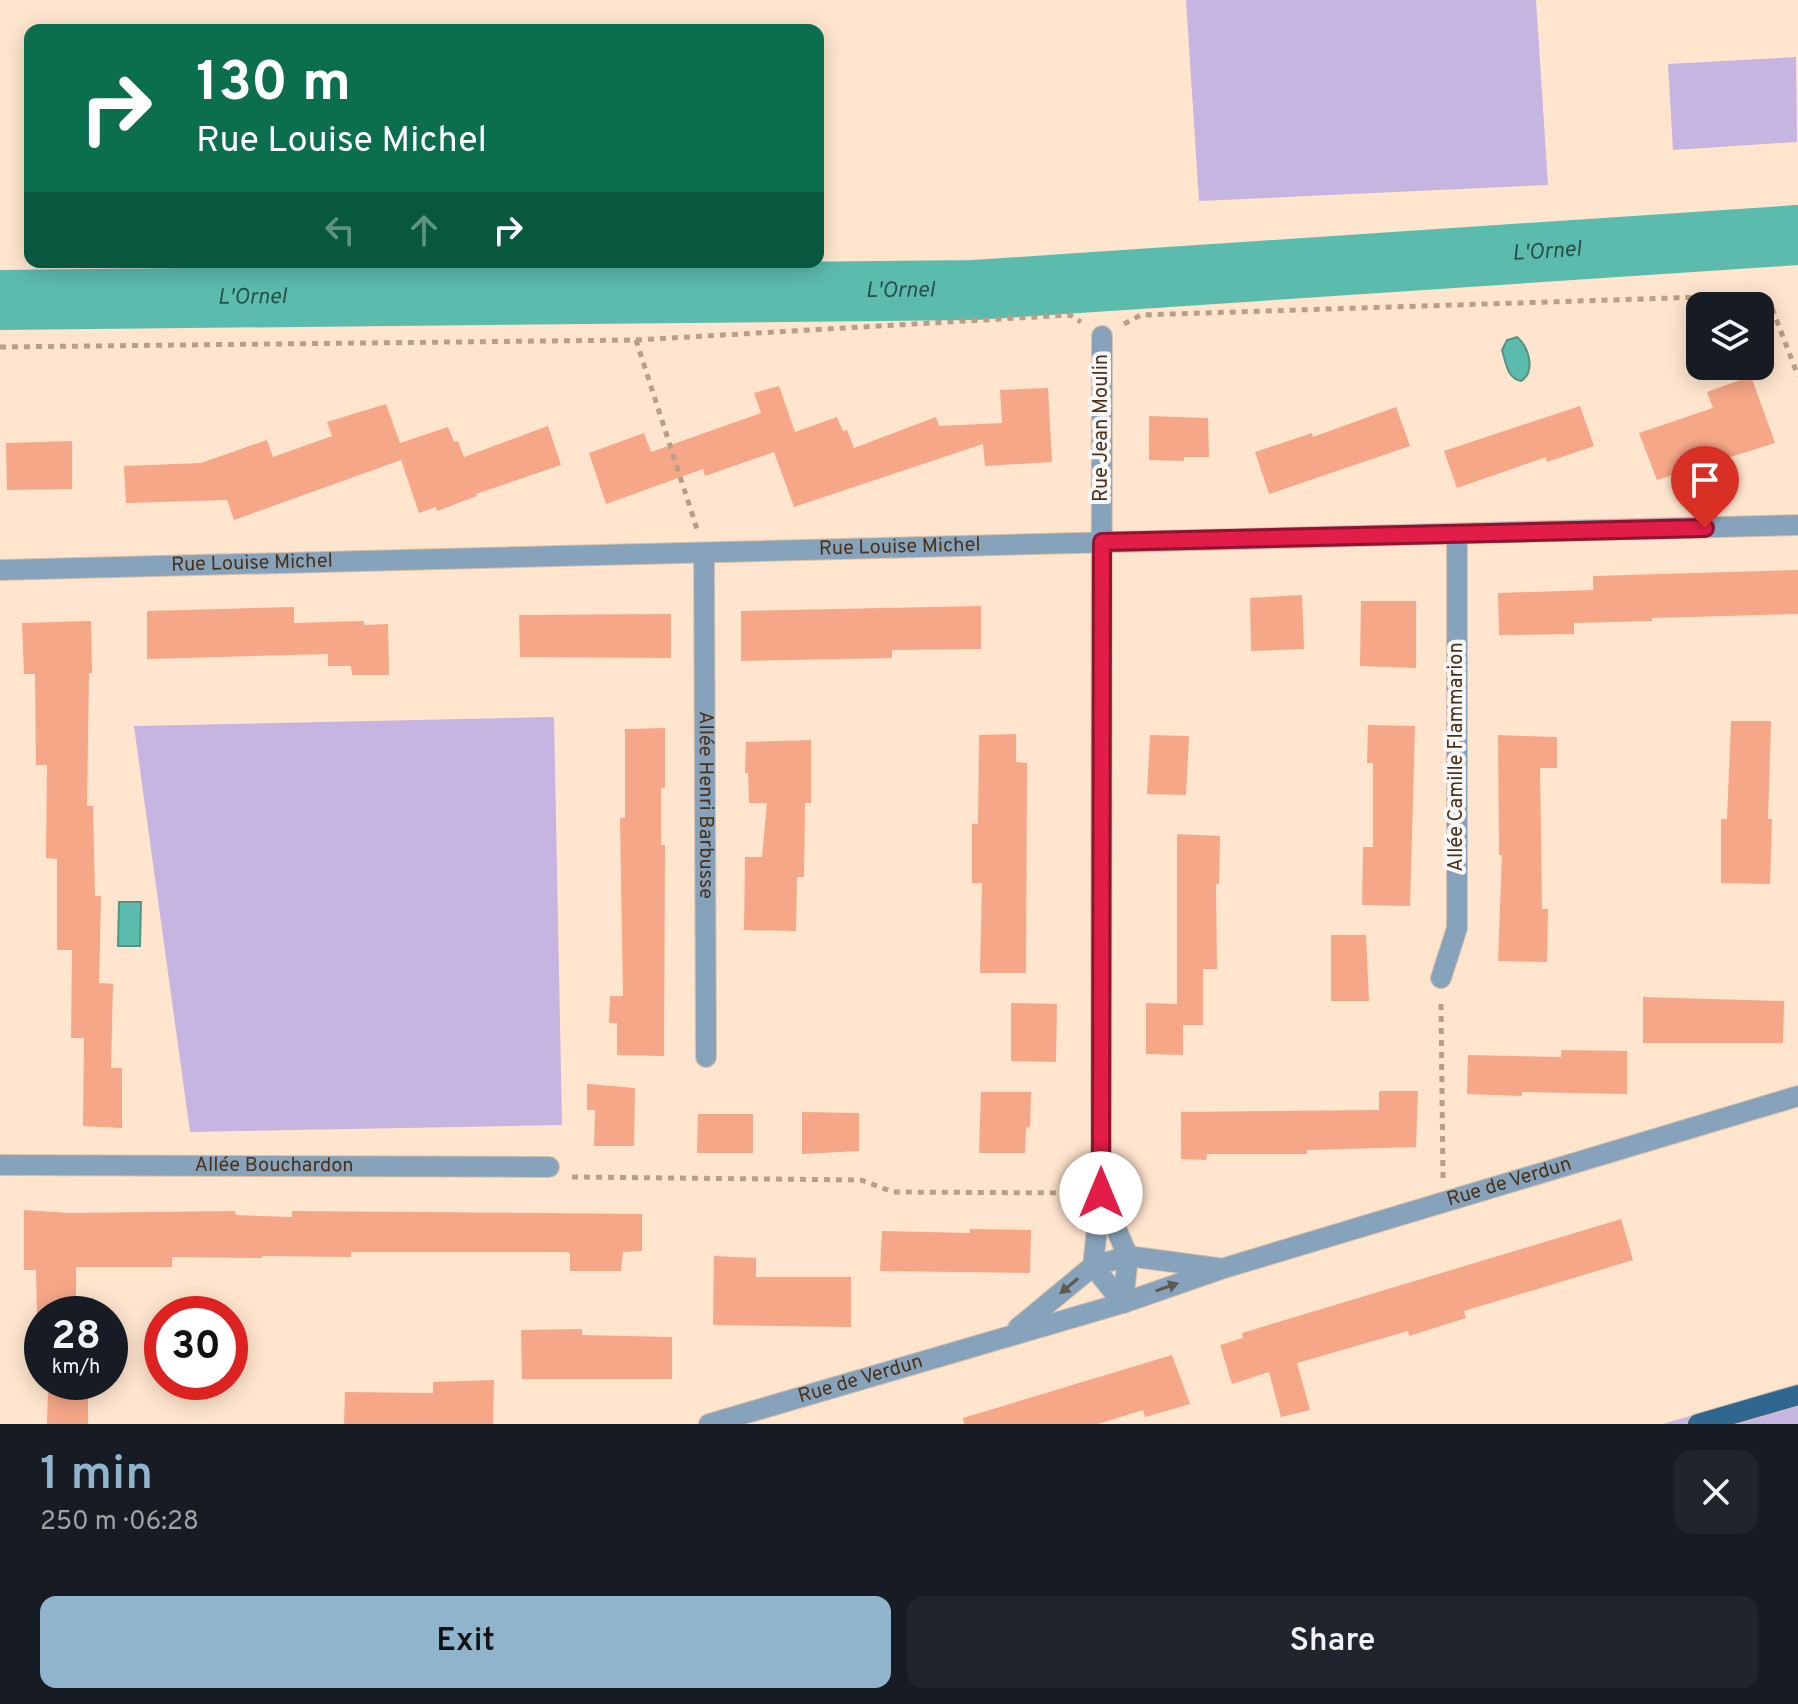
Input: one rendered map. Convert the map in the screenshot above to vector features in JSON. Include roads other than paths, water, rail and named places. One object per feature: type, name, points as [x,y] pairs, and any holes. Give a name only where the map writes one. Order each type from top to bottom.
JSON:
[{"type":"main road","points":[[1698,1424],[1798,1395]]},
{"type":"street","name":"Rue Jean Moulin","points":[[1093,1266],[1101,1193],[1102,336]]},
{"type":"street","name":"Rue Louise Michel","points":[[0,570],[1798,525]]},
{"type":"street","name":"Allée Camille Flammarion","points":[[1441,978],[1457,928],[1457,534]]},
{"type":"street","name":"Allée Henri Barbusse","points":[[704,553],[706,1057]]},
{"type":"street","name":"Rue de Verdun","points":[[709,1424],[1123,1303],[1221,1269],[1798,1096]]},
{"type":"street","name":"Allée Bouchardon","points":[[0,1165],[549,1167]]},
{"type":"street","name":"Rue Jean Moulin","points":[[1101,1193],[1128,1256],[1123,1303]]},
{"type":"street","name":"Rue de Verdun","points":[[1012,1333],[1093,1266],[1128,1256],[1221,1269]]},
{"type":"street","points":[[1093,1266],[1123,1303]]},
{"type":"water","points":[[1517,337],[1529,359],[1528,372],[1521,381],[1510,373],[1502,350],[1507,340]]},
{"type":"water","points":[[119,902],[141,902],[140,946],[118,946]]},
{"type":"waterway","name":"L'Ornel","points":[[0,300],[974,290],[1798,235]]}]
